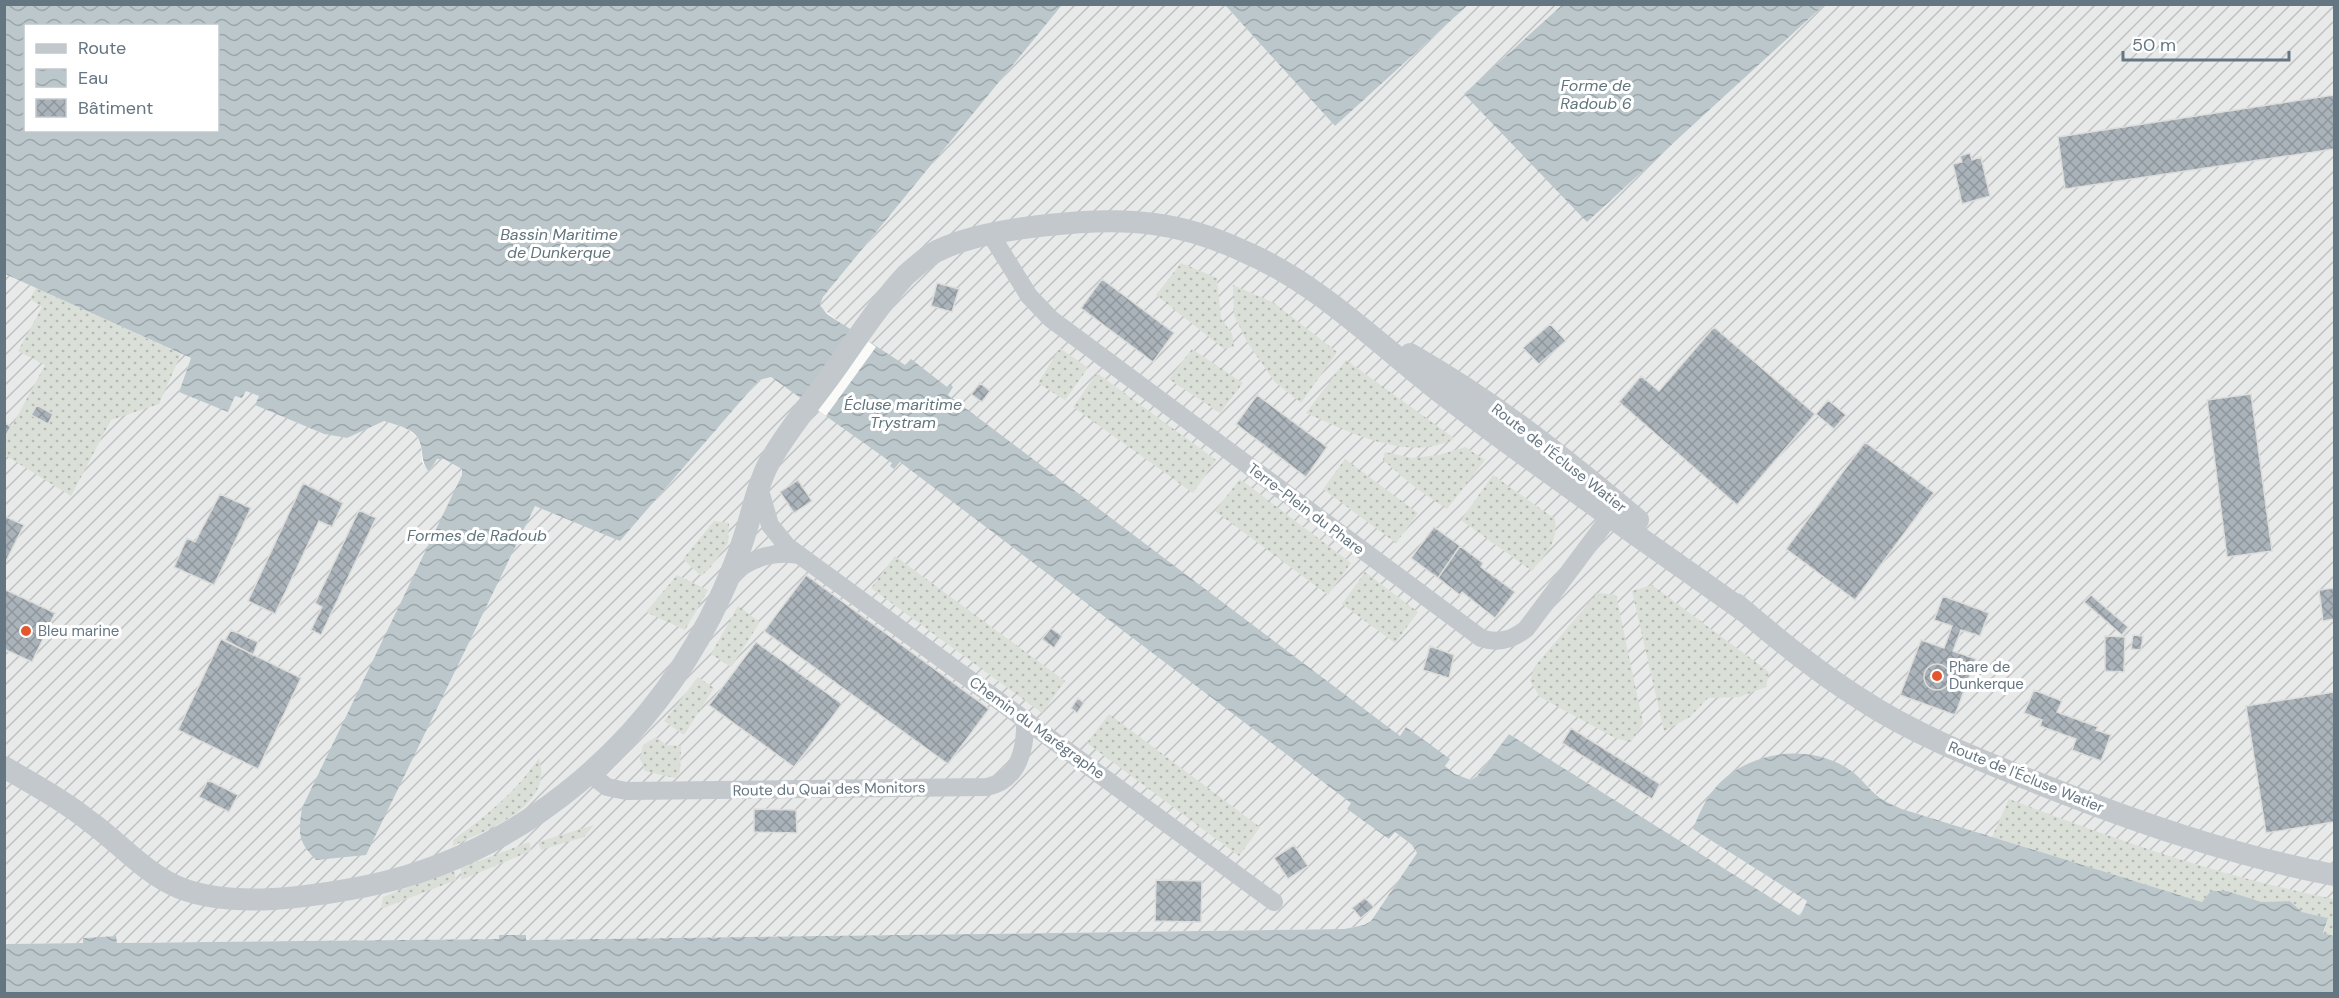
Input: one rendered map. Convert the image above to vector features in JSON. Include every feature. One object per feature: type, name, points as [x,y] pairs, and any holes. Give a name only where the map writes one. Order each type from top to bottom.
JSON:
[{"type":"street","name":"Route de l'Écluse Watier","points":[[4,767],[80,813],[141,865],[165,881],[207,895],[249,898],[303,896],[357,888],[399,878],[440,864],[507,833],[554,803],[590,774],[631,734],[674,680],[706,625],[730,573],[747,530],[759,486],[777,449],[897,284],[927,258],[950,246],[991,235],[1057,225],[1142,222],[1216,240],[1269,263],[1356,323],[1480,396],[1564,458],[1614,511],[1857,698],[1915,731],[2068,795],[2160,830],[2239,853],[2334,875]]},
{"type":"street","name":"Terre-Plein du Phare","points":[[991,235],[1029,296],[1051,319],[1481,638],[1499,642],[1508,640],[1526,629],[1614,511]]},
{"type":"street","name":"Chemin du Marégraphe","points":[[759,486],[770,525],[781,540],[798,555],[1274,902]]},
{"type":"street","points":[[730,573],[751,560],[772,554],[798,555]]},
{"type":"street","name":"Route du Quai des Monitors","points":[[590,774],[607,787],[626,791],[987,787],[1007,778],[1018,762],[1025,745],[1025,719]]},
{"type":"shaded area","points":[[1062,5],[1225,5],[1335,126],[1468,5],[2334,5],[2334,936],[2328,918],[2302,912],[2290,901],[2262,902],[2227,891],[2202,902],[1902,809],[1884,801],[1850,770],[1822,757],[1693,829],[1807,901],[1800,916],[1509,734],[1477,776],[1471,780],[1455,774],[1445,766],[1449,759],[1401,737],[1347,809],[1390,839],[1395,832],[1412,845],[1417,853],[1371,921],[1364,925],[1344,929],[526,940],[526,936],[499,935],[499,939],[116,943],[116,936],[83,938],[83,943],[5,944],[5,274],[191,358],[179,392],[235,396],[246,390],[260,396],[256,405],[324,434],[347,438],[383,421],[405,427],[417,437],[421,444],[422,462],[429,472],[437,459],[444,459],[620,541],[759,380],[771,377],[793,392],[842,324],[823,309],[820,304],[823,297]]},
{"type":"shaded area","points":[[1181,263],[1217,278],[1221,318],[1232,334],[1234,347],[1224,349],[1156,295]]},
{"type":"shaded area","points":[[1233,285],[1274,303],[1337,352],[1301,403],[1275,382],[1247,342],[1234,315]]},
{"type":"shaded area","points":[[36,288],[181,354],[159,404],[111,420],[71,496],[5,455],[5,439],[45,365],[18,351],[42,307],[30,299]]},
{"type":"shaded area","points":[[1060,348],[1088,368],[1065,400],[1038,383]]},
{"type":"shaded area","points":[[1192,349],[1243,383],[1220,413],[1169,379]]},
{"type":"shaded area","points":[[1346,360],[1454,438],[1437,445],[1418,448],[1399,446],[1360,436],[1306,413]]},
{"type":"shaded area","points":[[1097,373],[1216,460],[1193,493],[1073,407]]},
{"type":"shaded area","points":[[1465,447],[1485,460],[1447,509],[1417,489],[1383,460],[1385,452],[1412,458],[1439,455]]},
{"type":"shaded area","points":[[1345,459],[1418,513],[1396,543],[1323,489]]},
{"type":"shaded area","points":[[1493,475],[1555,519],[1553,542],[1532,571],[1461,520]]},
{"type":"shaded area","points":[[1240,479],[1351,563],[1328,595],[1215,511]]},
{"type":"shaded area","points":[[714,521],[729,523],[728,543],[710,568],[701,576],[683,559]]},
{"type":"shaded area","points":[[895,556],[1065,681],[1042,713],[871,588]]},
{"type":"shaded area","points":[[1365,572],[1418,612],[1395,643],[1342,604]]},
{"type":"shaded area","points":[[677,575],[708,590],[685,630],[646,612]]},
{"type":"shaded area","points":[[1652,585],[1769,672],[1766,687],[1739,697],[1708,698],[1690,717],[1664,731],[1632,591]]},
{"type":"shaded area","points":[[1597,593],[1616,595],[1643,723],[1631,742],[1615,738],[1540,697],[1530,681],[1535,666]]},
{"type":"shaded area","points":[[738,606],[760,622],[731,667],[711,654]]},
{"type":"shaded area","points":[[698,677],[714,688],[684,735],[664,721]]},
{"type":"shaded area","points":[[1109,714],[1260,827],[1239,856],[1087,743]]},
{"type":"shaded area","points":[[656,737],[666,745],[681,746],[680,772],[675,778],[645,771],[640,758],[643,745]]},
{"type":"shaded area","points":[[539,758],[541,775],[537,790],[528,803],[499,824],[453,846],[453,840],[500,803]]},
{"type":"shaded area","points":[[2009,799],[2089,829],[2210,869],[2334,899],[2334,936],[2323,934],[2328,918],[2302,912],[2290,901],[2262,902],[2227,891],[2202,902],[1992,837]]},
{"type":"shaded area","points":[[594,825],[584,837],[541,850],[538,842]]},
{"type":"shaded area","points":[[529,842],[531,851],[461,880],[461,868]]},
{"type":"shaded area","points":[[454,870],[456,880],[381,909],[383,897]]},
{"type":"water","points":[[5,5],[1062,5],[823,297],[820,305],[827,314],[905,365],[911,359],[947,387],[950,384],[953,387],[948,395],[1400,736],[1406,727],[1450,759],[1445,766],[1455,774],[1471,780],[1477,776],[1509,734],[1800,916],[1807,901],[1693,829],[1714,789],[1739,769],[1769,756],[1803,754],[1819,756],[1850,770],[1880,798],[1902,809],[2202,902],[2211,891],[2227,891],[2262,902],[2290,901],[2302,912],[2328,918],[2323,933],[2334,936],[2334,993],[5,993],[5,944],[83,943],[83,938],[116,936],[117,943],[499,939],[499,935],[526,935],[526,940],[1344,929],[1364,925],[1371,921],[1417,853],[1412,845],[1395,832],[1389,839],[1347,809],[1351,803],[900,462],[894,469],[890,466],[892,463],[771,377],[759,380],[620,541],[535,506],[366,855],[316,860],[306,848],[301,837],[302,808],[462,475],[462,469],[444,459],[437,459],[429,472],[416,435],[412,431],[384,421],[347,438],[324,434],[255,405],[259,396],[246,391],[242,398],[235,396],[228,412],[179,392],[191,358],[5,274]]},
{"type":"water","points":[[1225,5],[1468,5],[1335,126]]},
{"type":"water","name":"Forme de Radoub 6","points":[[1562,5],[1824,5],[1587,222],[1464,94]]},
{"type":"pier","points":[[853,330],[876,347],[826,416],[803,400]]},
{"type":"building","points":[[2334,95],[2334,149],[2065,189],[2058,137]]},
{"type":"building","points":[[1970,153],[1972,160],[1981,157],[1990,196],[1962,204],[1953,164],[1962,162],[1960,156]]},
{"type":"building","points":[[1102,279],[1174,333],[1153,362],[1081,308]]},
{"type":"building","points":[[937,283],[959,289],[952,312],[931,306]]},
{"type":"building","points":[[1550,324],[1566,341],[1539,364],[1523,348]]},
{"type":"building","points":[[1714,327],[1815,414],[1737,505],[1619,402],[1641,376],[1659,391]]},
{"type":"building","points":[[980,383],[990,391],[982,402],[971,394]]},
{"type":"building","points":[[2251,394],[2272,551],[2227,557],[2207,400]]},
{"type":"building","points":[[1257,395],[1327,447],[1306,477],[1236,424]]},
{"type":"building","points":[[1828,400],[1846,415],[1834,429],[1816,414]]},
{"type":"building","points":[[37,405],[53,414],[48,424],[31,415]]},
{"type":"building","points":[[4,423],[11,426],[4,439]]},
{"type":"building","points":[[1865,442],[1934,493],[1855,600],[1786,549]]},
{"type":"building","points":[[798,480],[812,501],[794,513],[780,492]]},
{"type":"building","points":[[303,483],[343,503],[332,527],[319,521],[275,614],[248,601]]},
{"type":"building","points":[[220,494],[251,508],[214,585],[174,567],[187,538],[195,542]]},
{"type":"building","points":[[359,510],[376,518],[321,635],[311,630],[322,607],[315,603]]},
{"type":"building","points":[[4,516],[24,525],[4,565]]},
{"type":"building","points":[[1434,527],[1460,546],[1438,578],[1411,558]]},
{"type":"building","points":[[1460,546],[1483,563],[1481,567],[1515,592],[1495,618],[1462,592],[1460,595],[1438,578]]},
{"type":"building","points":[[806,575],[989,709],[948,764],[764,631]]},
{"type":"building","points":[[2334,588],[2334,619],[2323,621],[2319,590]]},
{"type":"building","name":"Bleu marine","points":[[4,589],[55,613],[32,662],[4,649]]},
{"type":"building","points":[[2091,595],[2128,627],[2122,635],[2084,602]]},
{"type":"building","points":[[1943,596],[1989,613],[1980,636],[1961,630],[1953,651],[1976,659],[1955,715],[1900,695],[1921,640],[1944,648],[1952,626],[1934,620]]},
{"type":"building","points":[[1051,628],[1062,636],[1054,648],[1042,639]]},
{"type":"building","points":[[231,630],[258,642],[253,655],[225,640]]},
{"type":"building","points":[[2133,635],[2143,636],[2141,650],[2131,649]]},
{"type":"building","points":[[2105,636],[2125,637],[2124,672],[2105,671]]},
{"type":"building","points":[[221,639],[301,678],[258,769],[178,730]]},
{"type":"building","points":[[756,642],[842,704],[794,767],[709,705]]},
{"type":"building","points":[[1430,646],[1454,655],[1449,678],[1423,670]]},
{"type":"building","name":"Phare de Dunkerque","points":[[1937,664],[1946,668],[1950,677],[1946,686],[1937,690],[1928,686],[1924,677],[1928,668]]},
{"type":"building","points":[[2034,690],[2062,701],[2057,712],[2098,727],[2096,730],[2111,735],[2101,761],[2072,750],[2076,739],[2040,726],[2042,720],[2024,713]]},
{"type":"building","points":[[2334,692],[2334,822],[2266,833],[2246,706]]},
{"type":"building","points":[[1078,698],[1084,703],[1077,713],[1071,708]]},
{"type":"building","points":[[1571,728],[1660,784],[1652,799],[1562,743]]},
{"type":"building","points":[[208,780],[238,795],[229,812],[199,797]]},
{"type":"building","points":[[754,809],[796,810],[797,833],[754,832]]},
{"type":"building","points":[[1294,845],[1308,866],[1288,879],[1274,858]]},
{"type":"building","points":[[1156,880],[1202,881],[1201,922],[1155,921]]},
{"type":"building","points":[[1365,898],[1374,907],[1361,918],[1352,908]]},
{"type":"place","name":"Bleu marine","points":[[26,631]]},
{"type":"place","name":"Phare de Dunkerque","points":[[1937,676]]},
{"type":"water label","name":"Bassin Maritime de Dunkerque","points":[[559,243]]},
{"type":"water label","name":"Écluse maritime Trystram","points":[[903,413]]},
{"type":"water label","name":"Formes de Radoub","points":[[477,535]]}]
